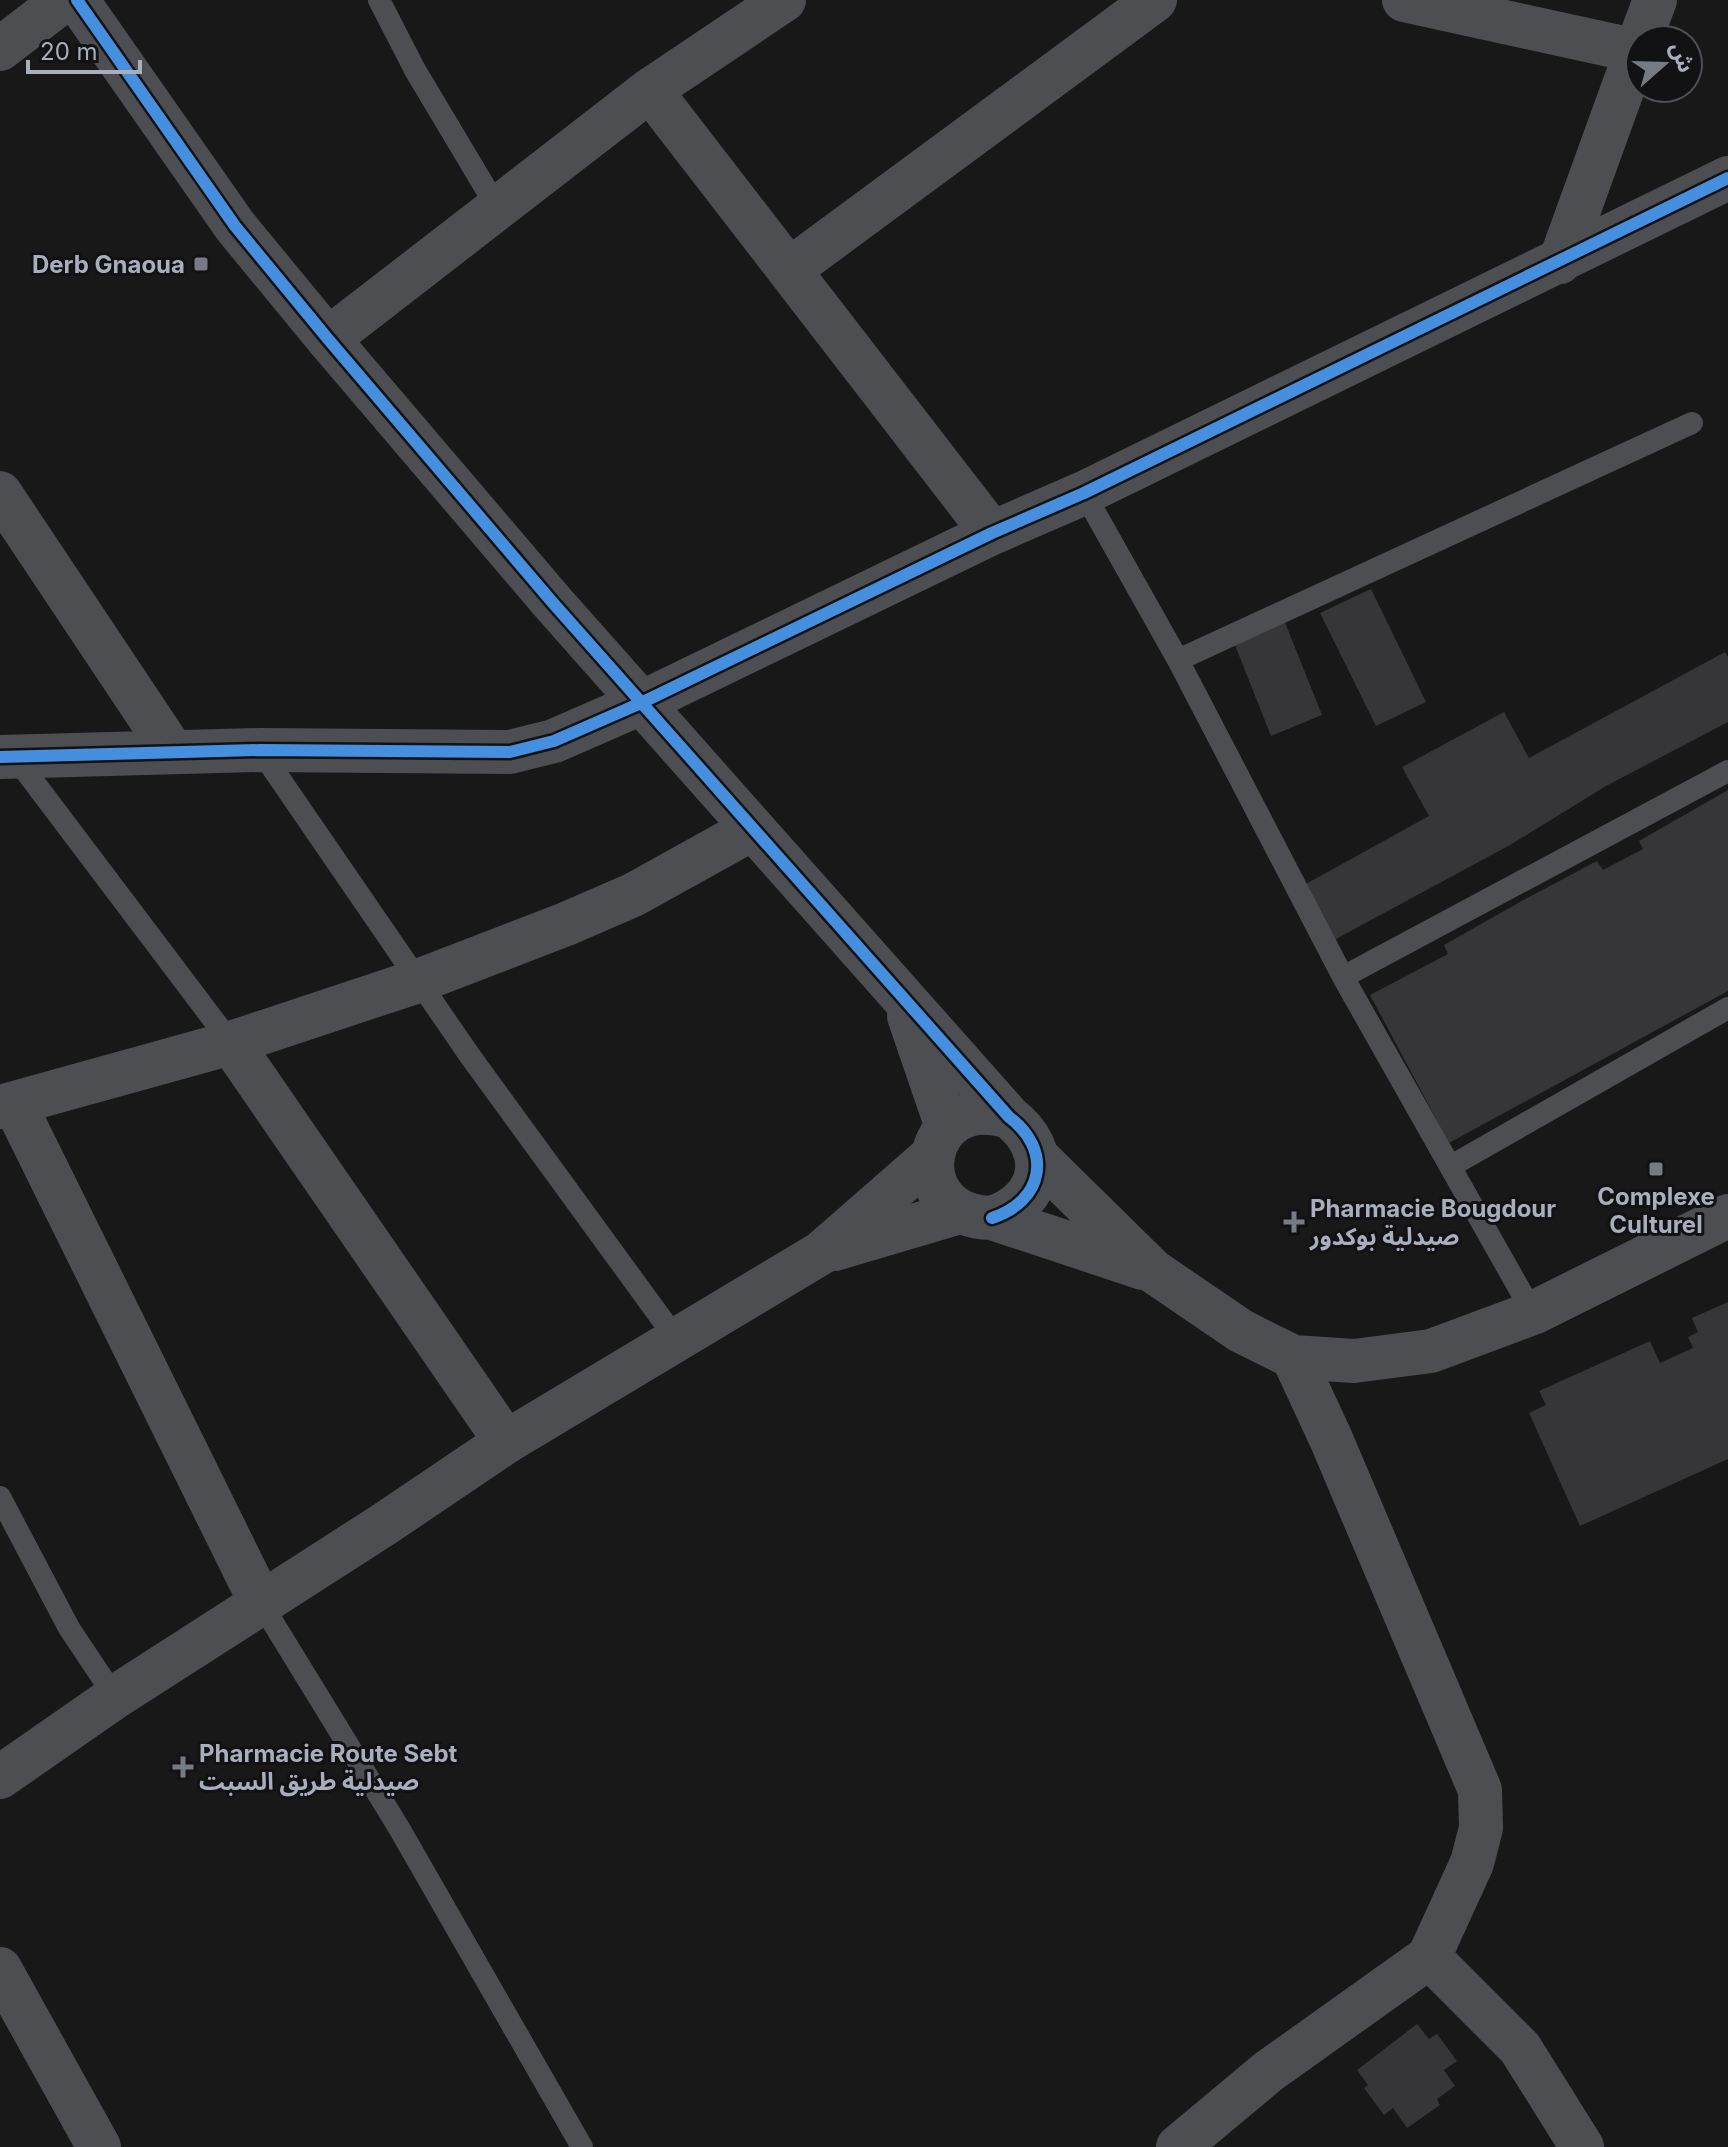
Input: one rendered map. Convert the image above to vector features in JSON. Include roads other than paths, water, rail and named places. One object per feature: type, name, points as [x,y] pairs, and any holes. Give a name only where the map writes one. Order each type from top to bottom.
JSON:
[{"type":"street","points":[[0,49],[64,0]]},
{"type":"street","points":[[77,0],[235,226],[328,339],[641,703],[1027,1134],[1037,1157],[1153,1271],[1241,1331],[1293,1357],[1354,1361],[1431,1351],[1533,1313],[1728,1216]]},
{"type":"street","points":[[328,339],[650,90],[784,0]]},
{"type":"street","points":[[789,270],[1155,0]]},
{"type":"street","points":[[1404,0],[1624,41]]},
{"type":"street","points":[[1646,24],[1655,0]]},
{"type":"street","points":[[1560,262],[1624,85]]},
{"type":"street","points":[[650,90],[992,533]]},
{"type":"street","points":[[8,757],[260,750],[510,752],[554,741],[641,703],[992,533],[1084,493],[1728,178]]},
{"type":"street","points":[[0,493],[172,751]]},
{"type":"street","points":[[261,1603],[8,1106],[231,1043],[418,981],[633,895],[752,829]]},
{"type":"street","points":[[904,999],[939,1141],[932,1173],[937,1189],[946,1202],[976,1215],[1153,1271]]},
{"type":"street","points":[[231,1043],[506,1442]]},
{"type":"street","points":[[0,1777],[115,1697],[506,1442],[821,1253],[939,1141],[960,1117],[976,1112],[993,1112],[1009,1117]]},
{"type":"street","points":[[821,1253],[976,1215],[1008,1213],[1027,1196],[1037,1174],[1037,1157]]},
{"type":"street","points":[[1178,2147],[1269,2071],[1429,1957],[1472,1863],[1481,1828],[1480,1790],[1293,1357]]},
{"type":"street","points":[[1429,1957],[1520,2048],[1582,2147]]},
{"type":"street","points":[[0,1969],[99,2147]]},
{"type":"lane","points":[[379,0],[415,70],[498,209]]},
{"type":"lane","points":[[1178,660],[1692,423]]},
{"type":"lane","points":[[1084,493],[1178,660],[1343,977],[1533,1313]]},
{"type":"lane","points":[[260,750],[470,1056],[677,1340]]},
{"type":"lane","points":[[8,757],[231,1043]]},
{"type":"lane","points":[[1343,977],[1728,771]]},
{"type":"lane","points":[[1451,1166],[1728,1008]]},
{"type":"lane","points":[[0,1497],[69,1628],[115,1697]]},
{"type":"lane","points":[[261,1603],[399,1828],[582,2147]]},
{"type":"place","name":"Derb Gnaoua","points":[[201,264]]},
{"type":"place","name":"Complexe Culturel","points":[[1656,1169]]},
{"type":"place","name":"Pharmacie Bougdour صيدلية بوكدور","points":[[1294,1222]]},
{"type":"place","name":"Pharmacie Route Sebt صيدلية طريق السبت","points":[[183,1767]]}]
